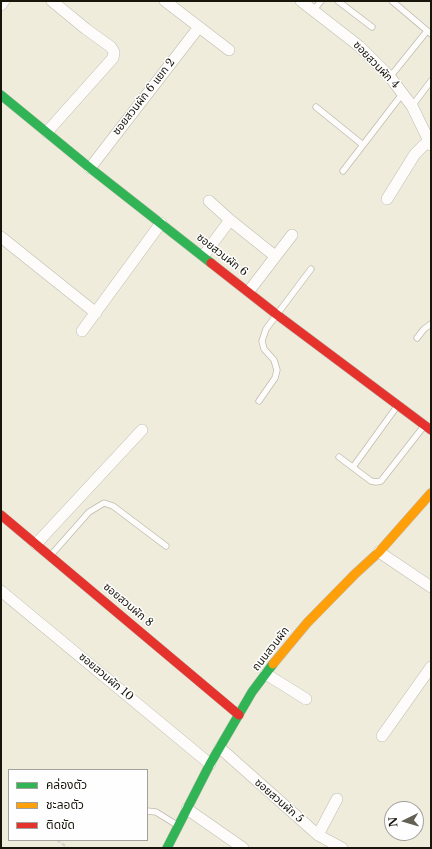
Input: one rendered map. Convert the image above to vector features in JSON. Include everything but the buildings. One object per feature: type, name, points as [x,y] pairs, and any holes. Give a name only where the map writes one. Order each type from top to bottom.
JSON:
[{"type":"street","points":[[1,5],[4,1]]},
{"type":"street","points":[[47,132],[113,58],[114,52],[111,47],[86,30],[52,1]]},
{"type":"street","points":[[165,1],[229,50]]},
{"type":"street","name":"ซอยสวนผัก 4","points":[[301,1],[359,46],[390,77],[427,124],[430,143]]},
{"type":"street","name":"ซอยสวนผัก 6 แยก 2","points":[[90,168],[199,27]]},
{"type":"street","name":"ซอยสวนผัก 6","points":[[1,94],[90,168],[204,255],[276,314],[399,405],[427,428]]},
{"type":"street","points":[[387,199],[415,154],[430,143]]},
{"type":"street","points":[[209,201],[275,256]]},
{"type":"street","points":[[204,255],[230,220]]},
{"type":"street","points":[[82,332],[161,223]]},
{"type":"street","points":[[249,291],[292,234]]},
{"type":"street","points":[[1,237],[38,265],[96,313]]},
{"type":"street","points":[[36,544],[142,430]]},
{"type":"street","name":"ถนนสวนผัก","points":[[167,848],[210,764],[252,692],[307,623],[379,552],[431,493]]},
{"type":"street","name":"ซอยสวนผัก 8","points":[[1,515],[239,715]]},
{"type":"street","points":[[379,552],[431,587]]},
{"type":"street","name":"ซอยสวนผัก 10","points":[[1,591],[210,764]]},
{"type":"street","points":[[382,736],[431,667]]},
{"type":"street","points":[[266,674],[306,699]]},
{"type":"street","name":"ซอยสวนผัก 5","points":[[220,748],[318,835],[342,848]]},
{"type":"street","points":[[318,835],[337,799]]},
{"type":"street","points":[[187,809],[243,848]]},
{"type":"lane","points":[[314,11],[321,1]]},
{"type":"lane","points":[[338,1],[372,27]]},
{"type":"lane","points":[[390,77],[429,32],[392,1]]},
{"type":"lane","points":[[412,106],[431,81]]},
{"type":"lane","points":[[343,171],[403,93]]},
{"type":"lane","points":[[316,107],[363,146]]},
{"type":"lane","points":[[259,401],[275,378],[277,370],[274,360],[264,349],[262,341],[266,329],[310,269]]},
{"type":"lane","points":[[417,338],[424,329],[431,324]]},
{"type":"lane","points":[[353,467],[399,405]]},
{"type":"lane","points":[[339,457],[371,481],[381,481],[427,428]]},
{"type":"lane","points":[[50,556],[89,512],[104,503],[113,506],[166,546]]},
{"type":"lane","points":[[148,811],[156,812],[178,826]]},
{"type":"path","points":[[58,841],[68,848]]},
{"type":"traffic: fast","points":[[1,95],[90,168],[211,263]]},
{"type":"traffic: fast","points":[[167,848],[210,764],[252,692],[273,664]]},
{"type":"traffic: slow","points":[[273,664],[307,623],[379,552],[431,493]]},
{"type":"traffic: jam","points":[[211,263],[276,314],[431,430]]},
{"type":"traffic: jam","points":[[1,515],[239,715]]}]
